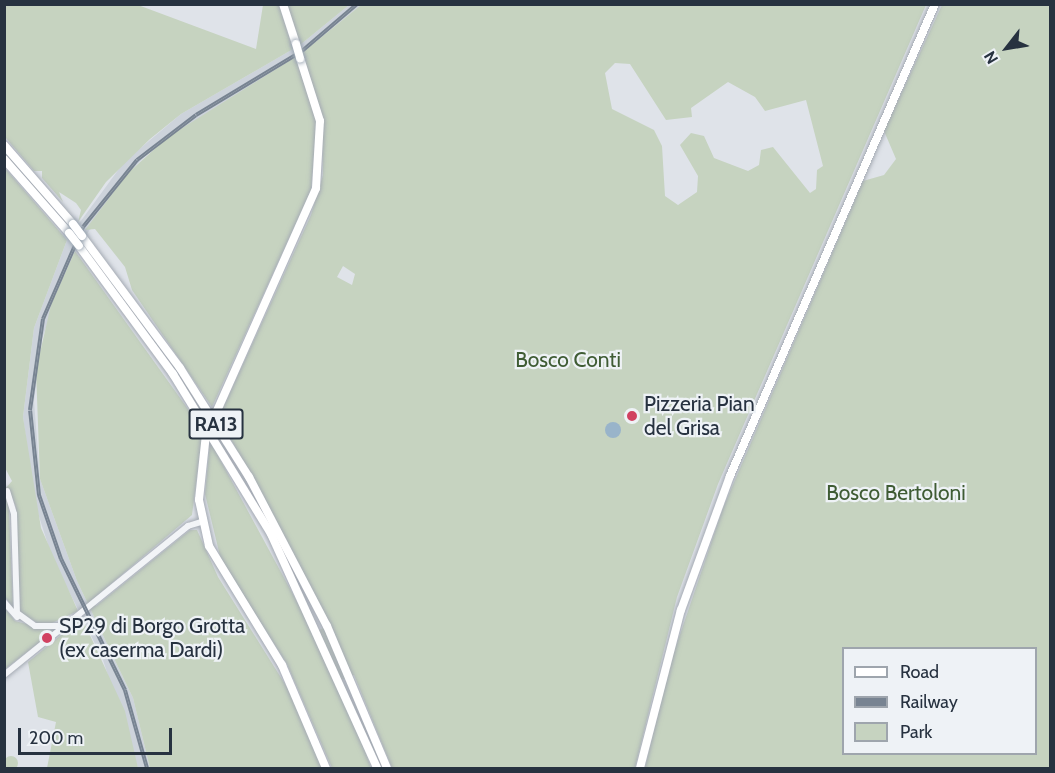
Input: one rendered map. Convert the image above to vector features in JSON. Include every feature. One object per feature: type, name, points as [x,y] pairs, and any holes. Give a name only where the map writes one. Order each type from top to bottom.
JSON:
[{"type":"highway","name":"RA13","points":[[4,145],[73,224],[218,426],[322,628],[387,768]]},
{"type":"highway","name":"RA13","points":[[4,159],[79,246],[211,432],[322,628]]},
{"type":"highway","name":"RA13","points":[[346,678],[377,768]]},
{"type":"main road","points":[[216,413],[316,188],[320,121],[283,4]]},
{"type":"main road","points":[[640,768],[665,664],[718,507],[935,4]]},
{"type":"main road","points":[[206,434],[201,522],[220,570],[291,683],[326,768]]},
{"type":"street","points":[[7,491],[14,509],[20,619]]},
{"type":"street","points":[[4,675],[188,526],[201,522]]},
{"type":"street","points":[[4,602],[20,619],[40,627],[66,625]]},
{"type":"shaded area","points":[[349,5],[361,5],[302,53],[148,154],[128,173],[70,259],[42,339],[34,401],[40,479],[77,581],[133,698],[150,768],[138,768],[103,660],[52,557],[35,504],[23,417],[34,328],[67,240],[124,162],[181,114],[300,45]]},
{"type":"green space","points":[[4,5],[138,5],[256,49],[263,5],[279,5],[292,46],[298,44],[286,5],[349,5],[300,45],[181,114],[150,139],[106,182],[78,222],[81,210],[76,203],[59,192],[63,202],[42,178],[42,171],[34,171],[5,137]]},
{"type":"green space","name":"Bosco Conti","points":[[361,5],[926,5],[718,484],[677,597],[635,768],[392,768],[354,675],[341,680],[371,768],[332,768],[287,664],[221,560],[205,494],[210,441],[314,633],[330,624],[219,417],[311,215],[323,175],[322,116],[304,57],[296,60],[317,120],[311,190],[212,407],[132,290],[125,267],[95,229],[85,230],[128,173],[168,137],[302,53]],"holes":[[[615,63],[630,64],[666,120],[692,117],[691,108],[728,82],[755,97],[765,111],[806,100],[823,166],[817,170],[816,189],[810,193],[773,147],[761,150],[759,165],[748,171],[714,158],[704,136],[691,133],[680,145],[698,176],[697,192],[678,205],[665,196],[662,146],[654,130],[612,109],[605,73]],[[343,266],[355,274],[352,285],[337,277]]]},
{"type":"green space","name":"Bosco Bertoloni","points":[[942,5],[1050,5],[1050,768],[645,768],[670,664],[723,508],[863,181],[884,175],[896,159],[884,131]]},
{"type":"green space","points":[[4,167],[67,240],[34,328],[23,417],[41,528],[78,611],[52,623],[39,624],[20,612],[16,507],[8,488],[13,607],[5,597],[5,489],[12,481],[4,466]]},
{"type":"green space","points":[[75,251],[203,430],[192,515],[92,600],[96,606],[190,530],[197,530],[218,577],[290,692],[322,768],[150,768],[133,698],[77,581],[40,479],[36,370],[51,305]]},
{"type":"green space","points":[[4,607],[15,621],[54,631],[5,669]]},
{"type":"green space","points":[[82,618],[125,711],[138,768],[47,768],[56,722],[38,717],[28,662]]},
{"type":"green space","points":[[11,756],[16,758],[18,763],[16,768],[11,770],[6,768],[4,763],[6,758]]},
{"type":"water","points":[[613,422],[619,424],[621,430],[619,436],[613,438],[607,436],[605,430],[607,424]]},
{"type":"railway","points":[[147,768],[125,690],[61,559],[39,495],[30,410],[43,319],[83,227],[137,160],[196,115],[302,51],[357,4]]},
{"type":"place","name":"Pizzeria Pian del Grisa","points":[[632,416]]},
{"type":"place","name":"SP29 di Borgo Grotta (ex caserma Dardi)","points":[[47,638]]}]
